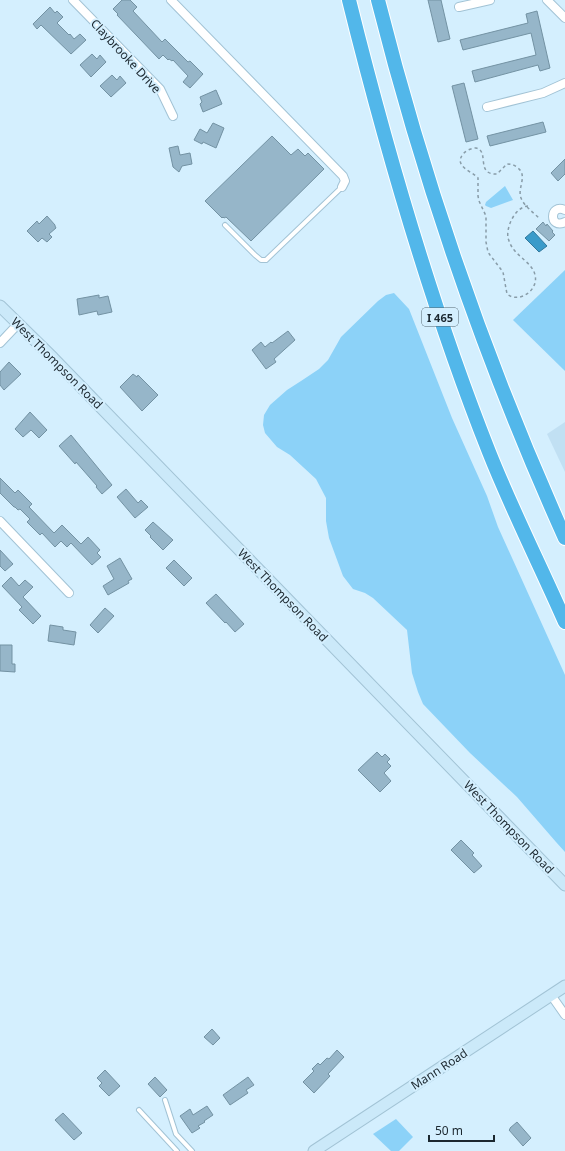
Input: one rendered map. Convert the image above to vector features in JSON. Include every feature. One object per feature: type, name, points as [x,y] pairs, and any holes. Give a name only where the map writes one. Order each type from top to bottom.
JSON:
[{"type":"highway","name":"I 465","points":[[349,0],[366,70],[408,219],[457,366],[489,452],[505,490],[565,622]]},
{"type":"highway","name":"I 465","points":[[378,0],[394,63],[419,149],[472,310],[529,456],[565,538]]},
{"type":"main road","name":"West Thompson Road","points":[[0,306],[53,358],[565,885]]},
{"type":"main road","name":"Mann Road","points":[[314,1151],[565,986]]},
{"type":"street","name":"Claybrooke Drive","points":[[73,0],[160,89],[173,116]]},
{"type":"street","points":[[171,0],[343,176],[344,181],[342,187]]},
{"type":"street","points":[[459,7],[490,0]]},
{"type":"street","points":[[547,0],[565,18]]},
{"type":"street","points":[[487,107],[543,93],[565,83]]},
{"type":"street","points":[[565,210],[556,210],[554,212],[553,219],[557,223],[562,224],[565,222]]},
{"type":"street","points":[[0,343],[18,324]]},
{"type":"street","points":[[0,521],[69,592]]},
{"type":"street","points":[[551,995],[565,1015]]},
{"type":"lane","points":[[225,225],[254,256],[261,260],[266,260],[342,187]]},
{"type":"lane","points":[[165,1100],[176,1134],[192,1151]]},
{"type":"lane","points":[[139,1110],[177,1151]]},
{"type":"path","points":[[528,206],[524,206],[513,218],[508,230],[508,237],[515,252],[533,269],[536,276],[536,283],[528,294],[514,297],[507,294],[503,272],[488,252],[486,242],[486,216],[479,201],[478,178],[462,166],[461,159],[464,153],[467,150],[474,148],[481,151],[483,165],[490,173],[496,174],[507,164],[518,167],[523,177],[520,189],[521,199],[528,206],[540,219]]},
{"type":"shaded area","points":[[505,186],[513,200],[491,208],[485,205],[486,202]]},
{"type":"shaded area","points":[[533,231],[547,246],[539,252],[525,238]]},
{"type":"shaded area","points":[[565,270],[565,371],[513,320]]},
{"type":"shaded area","points":[[394,293],[409,309],[452,418],[487,496],[498,527],[565,675],[565,852],[517,797],[470,753],[423,704],[412,673],[407,630],[373,598],[365,593],[353,589],[343,576],[329,538],[326,521],[326,498],[316,479],[290,455],[277,447],[265,433],[263,425],[264,415],[270,405],[287,390],[319,369],[328,360],[341,337],[378,301],[386,295]]},
{"type":"shaded area","points":[[565,422],[565,472],[547,434]]},
{"type":"shaded area","points":[[396,1119],[413,1137],[399,1151],[391,1151],[373,1134]]},
{"type":"building","points":[[122,0],[130,0],[137,7],[133,11],[162,42],[165,39],[188,62],[190,61],[203,74],[190,88],[183,82],[188,76],[173,60],[168,60],[163,55],[159,59],[117,15],[118,14],[113,9]]},
{"type":"building","points":[[428,0],[441,0],[450,39],[438,42]]},
{"type":"building","points":[[50,7],[55,13],[57,11],[63,17],[57,23],[69,35],[70,34],[74,39],[80,34],[86,40],[71,54],[41,25],[37,29],[33,24]]},
{"type":"building","points":[[537,11],[550,68],[540,71],[538,65],[475,82],[472,71],[536,55],[531,33],[463,50],[460,40],[528,23],[526,14]]},
{"type":"building","points":[[92,54],[97,59],[100,55],[106,62],[91,77],[80,65]]},
{"type":"building","points":[[112,75],[117,80],[120,76],[126,83],[111,97],[100,86]]},
{"type":"building","points":[[464,83],[478,139],[466,142],[452,86]]},
{"type":"building","points":[[216,90],[222,104],[203,112],[200,104],[202,102],[200,97]]},
{"type":"building","points":[[543,122],[546,132],[490,146],[487,136]]},
{"type":"building","points":[[213,123],[224,128],[216,148],[194,140],[200,129],[207,133]]},
{"type":"building","points":[[272,136],[291,155],[298,149],[305,156],[308,153],[324,169],[251,241],[226,217],[222,218],[205,201]]},
{"type":"building","points":[[178,146],[180,155],[190,153],[192,164],[182,166],[179,172],[173,167],[169,148]]},
{"type":"building","points":[[565,159],[565,174],[558,181],[551,173]]},
{"type":"building","points":[[47,216],[56,228],[49,234],[52,237],[47,242],[42,238],[38,242],[27,231],[37,221],[39,224]]},
{"type":"building","points":[[543,222],[546,226],[547,224],[555,235],[549,241],[536,229]]},
{"type":"building","points":[[99,295],[99,298],[108,296],[112,312],[98,315],[97,311],[79,315],[77,299]]},
{"type":"building","points":[[288,331],[295,340],[274,359],[276,362],[266,369],[252,350],[261,342],[265,347]]},
{"type":"building","points":[[9,362],[21,374],[4,390],[0,385],[0,372]]},
{"type":"building","points":[[133,374],[137,377],[138,375],[158,395],[142,411],[120,387]]},
{"type":"building","points":[[30,412],[47,430],[39,438],[31,430],[23,437],[15,429]]},
{"type":"building","points":[[71,435],[112,485],[102,494],[76,462],[75,464],[59,446]]},
{"type":"building","points":[[0,478],[15,493],[18,490],[32,504],[29,507],[54,533],[62,525],[81,544],[88,537],[100,550],[97,553],[101,557],[92,565],[71,543],[67,547],[61,541],[55,547],[42,533],[40,535],[27,522],[30,519],[20,509],[18,510],[14,507],[0,493]]},
{"type":"building","points":[[126,489],[138,503],[141,500],[148,507],[135,518],[117,497]]},
{"type":"building","points":[[153,522],[173,540],[163,550],[145,530]]},
{"type":"building","points":[[0,550],[13,564],[5,571],[0,566]]},
{"type":"building","points":[[120,558],[132,579],[128,581],[129,583],[108,595],[103,586],[114,579],[107,566]]},
{"type":"building","points":[[174,560],[192,578],[184,586],[166,568]]},
{"type":"building","points":[[11,577],[19,586],[25,580],[33,587],[23,597],[41,616],[33,624],[19,610],[22,607],[2,586]]},
{"type":"building","points":[[216,594],[244,624],[235,632],[206,603]]},
{"type":"building","points":[[105,608],[114,616],[98,633],[90,625]]},
{"type":"building","points":[[50,625],[63,627],[63,630],[76,632],[74,645],[48,641]]},
{"type":"building","points":[[0,645],[12,645],[12,664],[15,664],[15,672],[0,671]]},
{"type":"building","points":[[377,752],[382,757],[385,754],[390,759],[387,762],[391,766],[384,773],[391,781],[380,792],[358,770]]},
{"type":"building","points":[[461,840],[474,853],[472,855],[482,866],[474,873],[451,850]]},
{"type":"building","points":[[212,1029],[220,1038],[213,1045],[204,1037]]},
{"type":"building","points":[[337,1050],[344,1057],[328,1074],[330,1076],[314,1093],[303,1082],[314,1071],[312,1069],[318,1063],[320,1065],[327,1058],[329,1059]]},
{"type":"building","points":[[105,1070],[120,1086],[109,1096],[99,1086],[102,1083],[97,1078]]},
{"type":"building","points":[[155,1077],[167,1090],[160,1097],[148,1084]]},
{"type":"building","points":[[248,1077],[254,1085],[246,1090],[248,1093],[230,1105],[223,1095]]},
{"type":"building","points":[[207,1106],[213,1115],[198,1126],[200,1128],[192,1133],[180,1116],[190,1109],[193,1115]]},
{"type":"building","points":[[63,1113],[82,1133],[74,1140],[55,1120]]},
{"type":"building","points":[[517,1122],[531,1138],[523,1146],[509,1130]]}]
